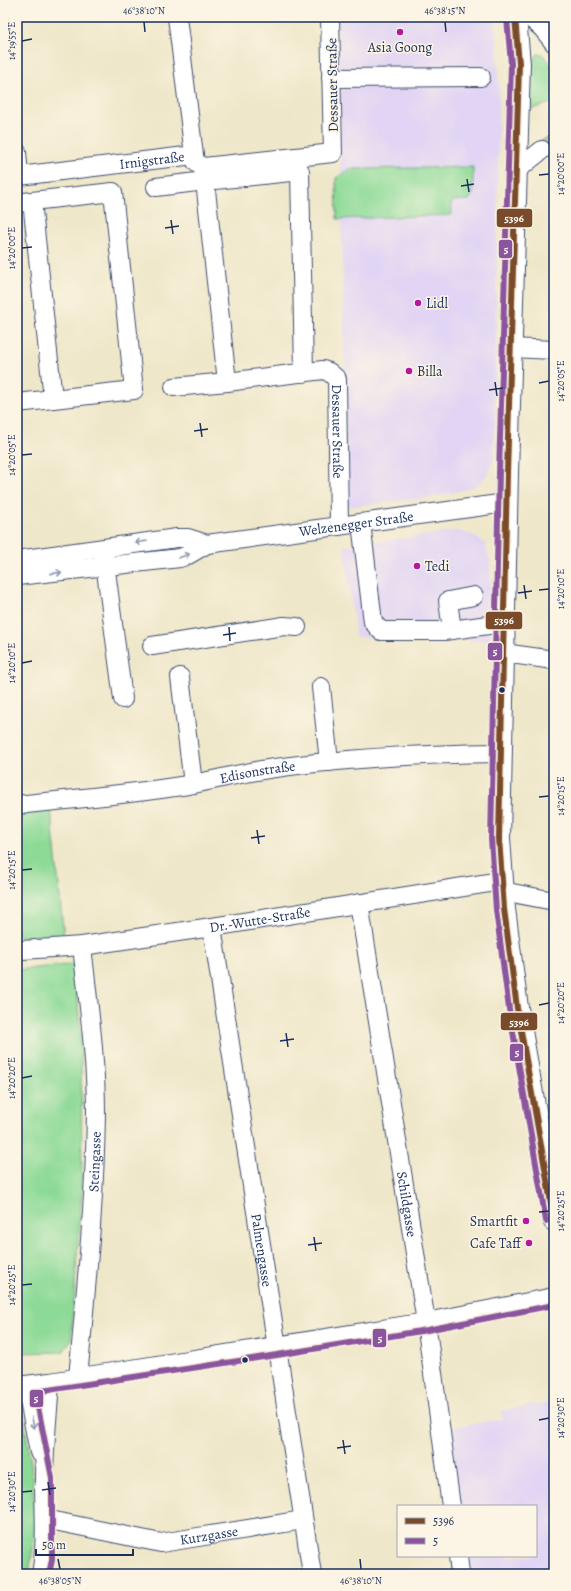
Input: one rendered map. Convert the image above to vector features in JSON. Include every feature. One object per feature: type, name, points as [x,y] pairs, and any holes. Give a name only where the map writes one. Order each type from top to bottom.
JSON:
[{"type":"main road","points":[[515,17],[519,64],[506,503],[499,838],[501,886],[517,1008],[554,1220]]},
{"type":"street","name":"Irnigstraße","points":[[17,152],[20,176],[194,155],[177,17]]},
{"type":"street","name":"Dessauer Straße","points":[[194,155],[195,161],[198,165],[204,167],[333,153],[330,17]]},
{"type":"street","points":[[529,17],[542,28],[554,42]]},
{"type":"street","points":[[332,78],[481,77]]},
{"type":"street","points":[[516,170],[542,150]]},
{"type":"street","points":[[156,187],[300,171],[304,372]]},
{"type":"street","points":[[205,181],[227,382]]},
{"type":"street","points":[[17,403],[53,399],[134,390],[113,192],[25,202],[53,399]]},
{"type":"street","points":[[511,348],[554,350]]},
{"type":"street","name":"Dessauer Straße","points":[[174,387],[323,370],[329,372],[337,379],[339,526]]},
{"type":"street","name":"Welzenegger Straße","points":[[17,576],[180,558],[188,556],[207,544],[506,503]]},
{"type":"street","points":[[361,523],[373,622],[381,632],[452,630],[504,623]]},
{"type":"street","name":"Welzenegger Straße","points":[[17,560],[176,538],[188,538],[207,544]]},
{"type":"street","points":[[103,548],[123,699]]},
{"type":"street","points":[[452,630],[448,601],[474,596]]},
{"type":"street","points":[[152,646],[284,626],[297,627]]},
{"type":"street","points":[[503,653],[554,660]]},
{"type":"street","points":[[180,678],[193,784]]},
{"type":"street","points":[[321,687],[329,762]]},
{"type":"street","name":"Edisonstraße","points":[[17,805],[122,795],[193,784],[267,769],[329,762],[387,756],[500,753]]},
{"type":"street","name":"Dr.-Wutte-Straße","points":[[17,949],[22,950],[82,946],[359,903],[501,886],[554,901]]},
{"type":"street","name":"Schildgasse","points":[[359,903],[426,1322],[451,1505]]},
{"type":"street","name":"Palmengasse","points":[[212,927],[312,1574]]},
{"type":"street","name":"Steingasse","points":[[78,1378],[92,1232],[96,1112],[94,1058],[82,946]]},
{"type":"street","points":[[44,1479],[22,1385],[78,1378],[276,1347],[426,1322],[554,1297]]},
{"type":"street","points":[[41,1574],[44,1560],[44,1479],[50,1382]]},
{"type":"street","name":"Kurzgasse","points":[[45,1519],[161,1543],[303,1520]]},
{"type":"street","points":[[458,1557],[460,1574]]},
{"type":"shaded area","points":[[337,17],[494,17],[497,40],[499,82],[494,459],[488,474],[477,485],[468,489],[433,497],[348,507]]},
{"type":"shaded area","points":[[456,531],[473,535],[485,544],[490,560],[491,641],[356,637],[344,546]]},
{"type":"shaded area","points":[[554,1401],[554,1574],[467,1574],[464,1557],[537,1557],[537,1505],[457,1505],[447,1428],[502,1419],[501,1411]]},
{"type":"green space","points":[[538,54],[542,54],[547,59],[554,76],[554,102],[529,110],[529,88],[532,64],[534,58]]},
{"type":"green space","points":[[473,167],[473,194],[469,200],[451,201],[452,215],[337,219],[336,178],[349,169]]},
{"type":"green space","points":[[51,809],[64,937],[20,937],[17,934],[17,815]]},
{"type":"green space","points":[[75,964],[81,1041],[82,1189],[71,1340],[63,1352],[17,1353],[17,1097],[19,1089],[17,1083],[17,970]]},
{"type":"green space","points":[[17,1407],[23,1415],[31,1463],[36,1527],[29,1574],[17,1574]]},
{"type":"tunnel","points":[[542,150],[554,142]]},
{"type":"transit line","name":"5396","points":[[515,17],[519,64],[507,473],[499,838],[504,909],[517,1008],[554,1220]]},
{"type":"transit line","name":"5","points":[[507,18],[511,64],[499,473],[491,839],[496,910],[509,1009],[546,1221]]},
{"type":"transit line","name":"5","points":[[49,1574],[52,1560],[52,1478],[35,1392],[277,1355],[427,1330],[554,1305]]},
{"type":"place","name":"Asia Goong","points":[[400,32]]},
{"type":"place","name":"Lidl","points":[[418,303]]},
{"type":"place","name":"Billa","points":[[409,371]]},
{"type":"place","name":"Tedi","points":[[417,566]]},
{"type":"place","name":"Smartfit","points":[[526,1221]]},
{"type":"place","name":"Cafe Taff","points":[[529,1243]]}]
